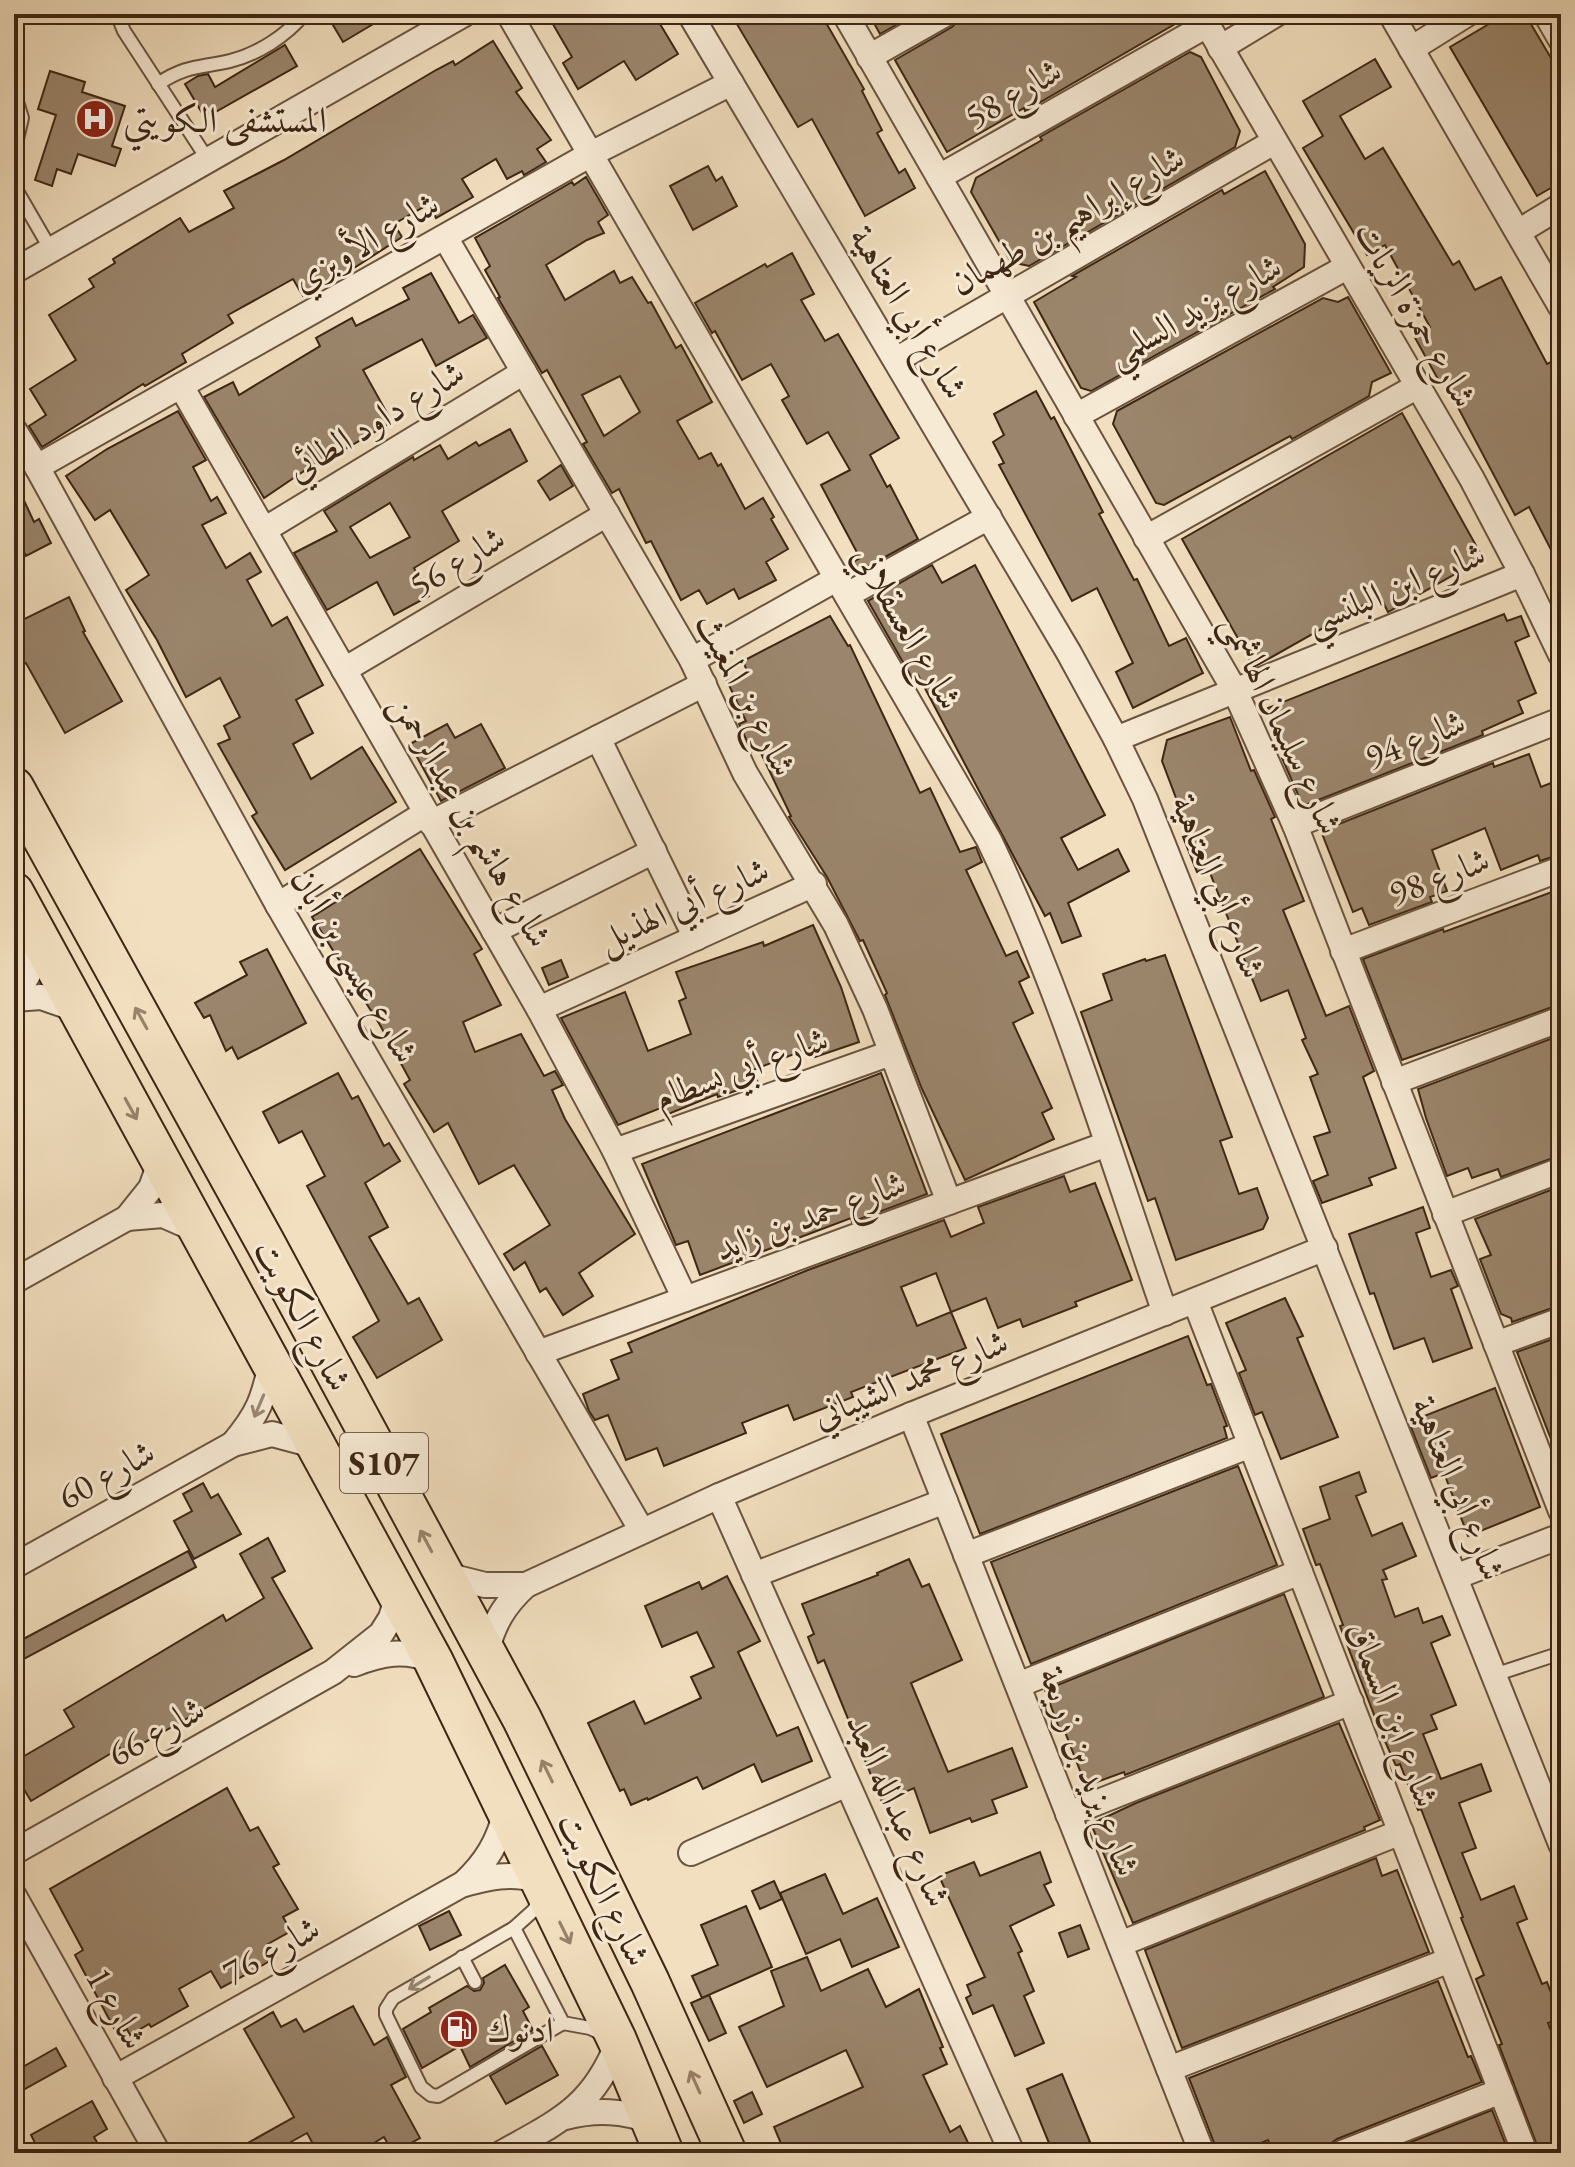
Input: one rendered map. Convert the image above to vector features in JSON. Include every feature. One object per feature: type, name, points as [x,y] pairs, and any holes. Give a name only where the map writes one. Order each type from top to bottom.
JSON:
[{"type":"main road","name":"شارع الكويت","points":[[14,787],[265,1242],[522,1719],[650,1982],[727,2153]]},
{"type":"main road","name":"شارع الكويت","points":[[14,892],[195,1229],[272,1361],[433,1660],[617,2042],[658,2137]]},
{"type":"main road","points":[[109,1070],[127,1060],[142,1067],[196,1164],[245,1225],[265,1242]]},
{"type":"main road","points":[[433,1660],[465,1687],[499,1735],[511,1736],[517,1732],[522,1719]]},
{"type":"street","points":[[14,271],[464,14]]},
{"type":"street","name":"شارع العسقلاني","points":[[509,14],[961,788],[1014,893],[1059,1003],[1165,1313]]},
{"type":"street","name":"شارع أبي العتاهية","points":[[690,14],[989,517],[1116,739],[1171,860],[1561,1844]]},
{"type":"street","name":"شارع سليمان الهاشمي","points":[[845,14],[1235,691],[1295,825],[1561,1511]]},
{"type":"street","points":[[869,57],[945,14]]},
{"type":"street","points":[[1220,48],[1276,14]]},
{"type":"street","points":[[1391,14],[1561,307]]},
{"type":"street","points":[[1411,49],[1467,14]]},
{"type":"street","points":[[1546,14],[1561,40]]},
{"type":"street","name":"شارع حمزة الزيات","points":[[1204,19],[1472,479],[1561,655]]},
{"type":"street","name":"شارع 58","points":[[939,177],[1204,19]]},
{"type":"street","name":"شارع الأوبزي","points":[[37,467],[591,154],[731,83]]},
{"type":"street","name":"شارع إبراهيم بن طهمان","points":[[896,360],[1274,142]]},
{"type":"street","points":[[1518,232],[1561,206]]},
{"type":"street","name":"شارع بن المغيث","points":[[445,237],[692,660],[725,734],[766,811],[814,884],[856,967],[949,1202]]},
{"type":"street","name":"شارع يزيد السلمي","points":[[1076,416],[1347,267]]},
{"type":"street","name":"شارع داود الطائي","points":[[264,530],[524,372]]},
{"type":"street","name":"شارع هاشم بن عبدالرحمن","points":[[181,386],[539,1009],[615,1151],[685,1299]]},
{"type":"street","points":[[1146,538],[1416,387]]},
{"type":"street","name":"شارع عيسى بن أبان","points":[[14,430],[278,905],[642,1531]]},
{"type":"street","name":"شارع 56","points":[[344,670],[607,514]]},
{"type":"street","points":[[692,660],[989,517]]},
{"type":"street","name":"شارع ابن البلنسي","points":[[1116,739],[1522,574]]},
{"type":"street","points":[[278,905],[429,818],[704,684]]},
{"type":"street","name":"شارع 94","points":[[1295,825],[1561,720]]},
{"type":"street","points":[[598,738],[696,938]]},
{"type":"street","points":[[494,931],[654,851]]},
{"type":"street","name":"شارع 98","points":[[1343,951],[1561,869]]},
{"type":"street","name":"شارع أبي الهذيل","points":[[539,1009],[814,884]]},
{"type":"street","points":[[14,997],[30,973],[38,937]]},
{"type":"street","points":[[14,997],[41,997],[76,1009]]},
{"type":"street","points":[[1394,1082],[1561,1019]]},
{"type":"street","name":"شارع أبي بسطام","points":[[615,1151],[891,1053]]},
{"type":"street","name":"شارع حمد بن زايد","points":[[538,1353],[1107,1144]]},
{"type":"street","points":[[14,1281],[127,1218],[145,1199],[160,1163]]},
{"type":"street","points":[[1445,1214],[1561,1170]]},
{"type":"street","points":[[127,1218],[163,1215],[195,1229]]},
{"type":"street","name":"شارع محمد الشيباني","points":[[486,1653],[500,1615],[511,1598],[526,1585],[719,1496],[911,1415],[1325,1248]]},
{"type":"street","name":"شارع ابن السماق","points":[[1195,1301],[1525,2153]]},
{"type":"street","points":[[1496,1344],[1561,1320]]},
{"type":"street","name":"شارع 60","points":[[233,1444],[260,1406],[272,1361]]},
{"type":"street","name":"شارع يزيد بن زريعة","points":[[911,1415],[1202,2153]]},
{"type":"street","name":"شارع 60","points":[[14,1566],[233,1444],[272,1434],[317,1446]]},
{"type":"street","points":[[966,1555],[1251,1445]]},
{"type":"street","name":"شارع عبدالله العبد","points":[[719,1496],[1012,2153]]},
{"type":"street","points":[[754,1575],[945,1501]]},
{"type":"street","points":[[1455,1577],[1561,1536]]},
{"type":"street","points":[[1018,1685],[1300,1572]]},
{"type":"street","name":"شارع محمد الشيباني","points":[[445,1575],[485,1585],[526,1585]]},
{"type":"street","name":"شارع 66","points":[[14,1852],[333,1672],[381,1634],[391,1618],[398,1595]]},
{"type":"street","name":"شارع 66","points":[[333,1672],[390,1652],[405,1652],[433,1660]]},
{"type":"street","points":[[1068,1814],[1351,1702]]},
{"type":"street","points":[[691,1853],[847,1784]]},
{"type":"street","name":"شارع 76","points":[[115,2078],[461,1885],[478,1870],[493,1849],[506,1811]]},
{"type":"street","points":[[1120,1944],[1401,1832]]},
{"type":"street","name":"شارع 76","points":[[461,1885],[510,1875],[540,1883]]},
{"type":"street","name":"شارع 1","points":[[14,1896],[158,2153]]},
{"type":"street","points":[[1169,2069],[1450,1960]]},
{"type":"street","points":[[502,2153],[566,2117],[598,2084],[617,2042]]},
{"type":"street","points":[[1342,2153],[1501,2091]]},
{"type":"street","points":[[566,2117],[609,2111],[636,2115],[658,2137]]},
{"type":"lane","points":[[117,14],[124,31],[208,160]]},
{"type":"lane","points":[[158,84],[189,67],[246,56],[285,34],[304,14]]},
{"type":"lane","points":[[14,92],[22,118],[14,152]]},
{"type":"lane","points":[[14,186],[51,250]]},
{"type":"lane","points":[[1494,1675],[1561,1653]]},
{"type":"lane","points":[[540,1883],[540,1898],[534,1910],[514,1928],[393,1998],[386,2009],[387,2021],[421,2087],[431,2095],[444,2094],[563,2023],[590,2028],[617,2042]]},
{"type":"lane","points":[[514,1928],[563,2023]]},
{"type":"lane","points":[[462,1957],[475,1982]]},
{"type":"building","points":[[352,14],[390,14],[343,42],[333,25]]},
{"type":"building","points":[[547,14],[654,14],[678,54],[636,80],[624,61],[578,89],[563,63],[572,57]]},
{"type":"building","points":[[731,14],[821,14],[864,89],[862,91],[882,130],[877,133],[899,173],[905,169],[915,188],[865,216],[812,119],[798,127]]},
{"type":"building","points":[[869,14],[915,14],[880,34]]},
{"type":"building","points":[[960,14],[1186,14],[1187,17],[1025,111],[1024,108],[947,152],[895,60],[952,27]]},
{"type":"building","points":[[1506,14],[1525,14],[1561,75],[1561,182],[1537,196],[1450,47]]},
{"type":"building","points":[[493,41],[522,88],[516,92],[551,140],[537,149],[546,162],[524,175],[522,171],[507,179],[496,159],[462,179],[473,197],[436,218],[429,204],[394,224],[402,237],[303,296],[293,279],[228,315],[233,323],[182,354],[186,362],[145,386],[143,384],[42,447],[29,426],[46,415],[30,389],[76,360],[49,315],[94,287],[89,279],[115,263],[113,259],[180,218],[189,232],[234,208],[224,191],[284,160],[436,70],[453,61],[455,65]]},
{"type":"building","points":[[285,45],[297,66],[205,118],[185,84],[208,74],[215,87]]},
{"type":"building","points":[[1190,52],[1201,57],[1240,131],[1235,147],[1029,266],[1011,262],[971,192],[976,178],[1042,140],[1040,137]]},
{"type":"building","points":[[1375,59],[1391,87],[1340,116],[1365,159],[1383,148],[1453,265],[1459,261],[1475,290],[1501,277],[1547,364],[1551,362],[1561,381],[1561,569],[1529,507],[1515,515],[1443,379],[1439,381],[1414,336],[1430,327],[1385,245],[1367,255],[1303,148],[1323,136],[1303,101]]},
{"type":"building","points":[[50,71],[85,82],[82,92],[125,106],[112,146],[121,149],[115,166],[78,154],[71,174],[57,169],[52,186],[35,180],[56,115],[38,109]]},
{"type":"building","points":[[708,166],[716,181],[722,177],[737,206],[693,230],[670,186]]},
{"type":"building","points":[[1265,171],[1305,244],[1304,267],[1273,287],[1275,289],[1091,391],[1081,388],[1034,302],[1076,277],[1072,276],[1222,190],[1224,194]]},
{"type":"building","points":[[586,177],[608,215],[598,222],[604,233],[546,265],[565,300],[614,271],[620,283],[632,277],[648,303],[651,302],[676,348],[681,345],[712,402],[677,421],[699,459],[711,453],[718,466],[721,464],[745,509],[763,498],[788,549],[766,562],[776,580],[739,599],[734,589],[707,604],[699,590],[681,600],[651,541],[646,543],[619,489],[612,493],[583,444],[587,442],[547,370],[542,373],[485,270],[490,266],[475,238],[572,182],[574,185]],"holes":[[[620,376],[640,412],[604,436],[582,395]]]},
{"type":"building","points":[[792,253],[814,294],[801,300],[825,341],[838,334],[899,438],[870,455],[887,487],[890,485],[918,539],[856,573],[851,563],[860,558],[821,485],[850,470],[828,432],[807,444],[782,400],[789,396],[771,364],[742,380],[715,331],[712,333],[695,303],[765,264],[767,267]]},
{"type":"building","points":[[431,273],[459,323],[473,315],[487,338],[436,366],[422,339],[363,370],[392,422],[304,471],[264,498],[204,397],[233,382],[239,395],[320,346],[316,338],[352,318],[356,326],[409,299],[403,288]]},
{"type":"building","points":[[1348,297],[1391,373],[1372,382],[1369,396],[1292,439],[1290,436],[1164,505],[1156,503],[1113,424],[1117,411],[1323,298],[1338,302]]},
{"type":"building","points":[[1036,391],[1051,419],[1054,417],[1103,512],[1099,514],[1134,580],[1137,579],[1169,646],[1186,638],[1203,673],[1133,708],[1116,672],[1133,663],[1097,588],[1072,601],[999,465],[1004,463],[993,442],[1004,435],[994,414]]},
{"type":"building","points":[[178,411],[206,460],[193,467],[211,501],[217,497],[226,513],[202,525],[226,568],[250,553],[261,572],[247,580],[272,626],[287,617],[323,685],[296,700],[313,733],[293,744],[311,779],[362,747],[396,802],[285,870],[252,816],[257,813],[218,744],[230,739],[224,726],[240,717],[220,678],[186,697],[157,640],[126,590],[149,575],[110,510],[95,520],[66,476],[107,449]]},
{"type":"building","points":[[1402,413],[1483,558],[1388,612],[1380,596],[1254,667],[1182,539]]},
{"type":"building","points":[[510,429],[527,461],[442,511],[459,541],[414,568],[429,596],[394,615],[377,582],[327,610],[294,553],[337,531],[324,511],[413,457],[414,460],[440,445],[448,459],[476,442],[479,446]],"holes":[[[390,503],[410,537],[370,558],[350,527]]]},
{"type":"building","points":[[561,465],[573,486],[550,500],[538,481]]},
{"type":"building","points":[[14,479],[34,522],[39,519],[51,543],[26,556],[23,550],[14,553]]},
{"type":"building","points":[[932,565],[942,583],[975,565],[1105,815],[1061,838],[1078,870],[1118,849],[1129,871],[1068,903],[1081,936],[1062,943],[1050,913],[1045,916],[918,675],[912,678],[868,601]]},
{"type":"building","points":[[69,597],[83,632],[122,701],[65,733],[26,663],[22,665],[14,649],[14,624]]},
{"type":"building","points":[[1504,614],[1507,621],[1521,616],[1529,636],[1515,642],[1536,693],[1518,701],[1523,713],[1482,731],[1483,735],[1303,806],[1282,758],[1288,756],[1268,708]]},
{"type":"building","points":[[830,616],[850,645],[920,793],[930,788],[960,852],[976,847],[982,862],[966,870],[1006,956],[1017,951],[1029,977],[1019,982],[1033,1013],[1013,1023],[1052,1108],[1042,1113],[1054,1139],[965,1180],[922,1089],[885,995],[887,993],[863,940],[860,941],[827,877],[789,817],[759,749],[752,752],[739,724],[746,721],[727,681],[747,671],[743,661]]},
{"type":"building","points":[[1230,717],[1251,771],[1254,770],[1275,817],[1271,819],[1304,901],[1283,910],[1326,1016],[1349,1006],[1374,1071],[1363,1077],[1396,1168],[1369,1178],[1372,1185],[1322,1203],[1313,1181],[1328,1175],[1314,1137],[1330,1132],[1310,1077],[1318,1074],[1302,1040],[1306,1038],[1288,990],[1261,1001],[1208,868],[1197,872],[1183,837],[1190,835],[1162,761],[1167,740]]},
{"type":"building","points":[[447,724],[455,738],[481,724],[505,768],[441,801],[410,744]]},
{"type":"building","points":[[1529,754],[1541,787],[1556,781],[1561,793],[1561,854],[1540,861],[1538,855],[1501,870],[1485,828],[1432,850],[1447,891],[1430,897],[1432,902],[1369,925],[1362,908],[1353,912],[1321,831],[1493,763],[1494,767]]},
{"type":"building","points":[[420,849],[482,949],[474,954],[501,1005],[463,1022],[475,1052],[521,1034],[544,1076],[555,1071],[563,1085],[552,1090],[565,1119],[635,1234],[579,1273],[593,1296],[563,1315],[546,1288],[540,1292],[525,1262],[514,1270],[504,1254],[550,1225],[514,1165],[479,1184],[448,1123],[434,1132],[404,1084],[410,1080],[380,1025],[312,917]]},
{"type":"building","points":[[1561,885],[1561,1004],[1402,1060],[1363,959],[1552,892],[1551,889]]},
{"type":"building","points":[[813,925],[841,987],[859,1042],[815,1057],[812,1047],[753,1070],[758,1083],[718,1097],[717,1094],[666,1115],[663,1107],[618,1125],[561,1018],[625,992],[648,1051],[691,1034],[679,1001],[686,998],[676,972],[763,942],[764,946]]},
{"type":"building","points":[[267,949],[306,1023],[238,1059],[232,1047],[226,1051],[210,1015],[204,1018],[195,1003],[247,975],[240,962]]},
{"type":"building","points":[[1165,955],[1232,1137],[1220,1141],[1239,1194],[1257,1188],[1268,1218],[1263,1229],[1176,1260],[1155,1198],[1148,1201],[1081,1012],[1112,1000],[1103,974]]},
{"type":"building","points":[[561,960],[568,977],[549,985],[542,968]]},
{"type":"building","points":[[1561,1035],[1561,1155],[1501,1177],[1498,1169],[1472,1178],[1468,1168],[1447,1176],[1418,1089]]},
{"type":"building","points":[[338,1073],[352,1099],[358,1096],[384,1146],[389,1143],[400,1161],[365,1183],[388,1227],[369,1237],[408,1304],[419,1298],[442,1340],[377,1378],[353,1337],[379,1321],[307,1186],[325,1176],[302,1131],[279,1143],[263,1112]]},
{"type":"building","points":[[881,1073],[927,1194],[852,1222],[851,1218],[700,1275],[688,1241],[676,1245],[642,1164]]},
{"type":"building","points":[[1064,1176],[1070,1192],[1095,1183],[1132,1280],[1023,1327],[1020,1319],[998,1328],[986,1298],[951,1312],[966,1348],[851,1392],[853,1397],[794,1420],[788,1405],[742,1423],[746,1433],[664,1466],[657,1448],[626,1460],[608,1415],[595,1420],[589,1411],[583,1394],[619,1379],[611,1360],[632,1352],[628,1343],[808,1270],[944,1220],[951,1237],[984,1223],[978,1207]],"holes":[[[936,1273],[951,1312],[917,1326],[901,1287]]]},
{"type":"building","points":[[1561,1186],[1561,1305],[1512,1322],[1511,1318],[1501,1314],[1480,1259],[1491,1255],[1475,1219]]},
{"type":"building","points":[[1423,1207],[1430,1228],[1416,1233],[1431,1277],[1451,1270],[1458,1286],[1451,1289],[1472,1348],[1433,1362],[1424,1338],[1394,1349],[1349,1234]]},
{"type":"building","points":[[1285,1298],[1303,1336],[1297,1338],[1338,1437],[1281,1459],[1262,1412],[1255,1415],[1239,1373],[1246,1370],[1226,1323]]},
{"type":"building","points":[[1188,1336],[1207,1385],[1211,1384],[1227,1426],[1224,1427],[1227,1438],[980,1534],[941,1434]]},
{"type":"building","points":[[1561,1336],[1561,1462],[1560,1462],[1517,1352]]},
{"type":"building","points":[[1495,1388],[1540,1507],[1468,1536],[1444,1473],[1431,1478],[1409,1422]]},
{"type":"building","points":[[1238,1466],[1277,1565],[1031,1664],[991,1562]]},
{"type":"building","points":[[1359,1472],[1366,1492],[1356,1496],[1372,1536],[1402,1523],[1416,1556],[1383,1570],[1387,1579],[1382,1580],[1395,1617],[1418,1608],[1423,1623],[1442,1616],[1450,1635],[1431,1643],[1456,1705],[1431,1715],[1437,1729],[1423,1734],[1441,1779],[1481,1764],[1491,1791],[1459,1803],[1476,1848],[1462,1853],[1481,1900],[1514,1886],[1527,1919],[1517,1923],[1542,1984],[1547,1982],[1553,1998],[1561,1994],[1561,2018],[1548,2023],[1561,2056],[1561,2153],[1540,2153],[1476,1979],[1484,1975],[1463,1917],[1421,1809],[1418,1810],[1400,1764],[1396,1766],[1380,1730],[1320,1564],[1316,1565],[1303,1529],[1330,1519],[1320,1487]]},
{"type":"building","points":[[203,1483],[211,1498],[218,1494],[241,1534],[194,1559],[174,1521],[192,1511],[183,1494]]},
{"type":"building","points":[[268,1538],[285,1571],[272,1578],[312,1648],[124,1754],[120,1748],[31,1801],[14,1773],[14,1762],[74,1727],[64,1710],[223,1615],[226,1621],[264,1598],[240,1554]]},
{"type":"building","points":[[188,1551],[196,1567],[22,1660],[14,1644]]},
{"type":"building","points":[[909,1559],[922,1587],[929,1584],[962,1660],[911,1683],[948,1772],[1012,1748],[1027,1787],[992,1800],[997,1813],[972,1822],[970,1818],[930,1833],[914,1788],[882,1802],[824,1660],[818,1663],[808,1637],[814,1634],[802,1604],[878,1575]]},
{"type":"building","points":[[727,1576],[760,1641],[738,1652],[777,1736],[798,1727],[812,1761],[762,1782],[754,1764],[703,1789],[697,1777],[631,1805],[624,1789],[620,1791],[588,1723],[634,1701],[645,1724],[701,1698],[691,1677],[714,1667],[697,1632],[662,1647],[645,1606],[699,1582],[702,1589]]},
{"type":"building","points":[[1284,1594],[1324,1697],[1125,1775],[1124,1772],[1086,1786],[1045,1690]]},
{"type":"building","points":[[1339,1723],[1380,1820],[1364,1827],[1365,1830],[1133,1923],[1091,1824],[1136,1803]]},
{"type":"building","points":[[227,1788],[250,1831],[258,1827],[279,1864],[273,1867],[298,1909],[283,1917],[291,1931],[268,1944],[276,1957],[258,1968],[221,1988],[211,1971],[179,1989],[188,2006],[151,2027],[149,2024],[130,2035],[127,2029],[117,2034],[75,1955],[83,1950],[50,1889]]},
{"type":"building","points":[[1040,1852],[1051,1882],[1044,1885],[1054,1905],[1010,1926],[1022,1951],[1018,1953],[1034,1991],[1024,1996],[1044,2043],[1015,2056],[993,2005],[973,2014],[966,1998],[971,1995],[967,1985],[985,1977],[939,1876],[974,1862],[980,1876]]},
{"type":"building","points":[[1376,1858],[1382,1876],[1397,1870],[1429,1952],[1182,2048],[1145,1950]]},
{"type":"building","points":[[825,1874],[843,1914],[877,1898],[899,1947],[852,1967],[840,1939],[806,1954],[780,1893]]},
{"type":"building","points":[[774,1881],[782,1899],[760,1909],[752,1891]]},
{"type":"building","points":[[746,1906],[772,1967],[702,1998],[692,1976],[718,1965],[701,1925]]},
{"type":"building","points":[[449,1911],[461,1935],[430,1950],[419,1926]]},
{"type":"building","points":[[1080,1925],[1089,1949],[1068,1957],[1059,1933]]},
{"type":"building","points":[[807,1957],[821,1991],[868,1969],[886,2007],[919,1989],[947,2064],[923,2075],[950,2132],[960,2126],[973,2153],[785,2153],[774,2127],[863,2087],[846,2050],[767,2087],[739,2027],[784,2006],[771,1971]]},
{"type":"building","points":[[505,1965],[529,2007],[523,2011],[533,2030],[470,2067],[460,2046],[422,2068],[403,2029],[431,2012],[429,2008],[467,1986],[474,1991],[480,1990],[483,1978]]},
{"type":"building","points":[[1438,1981],[1468,2057],[1471,2056],[1482,2082],[1337,2139],[1330,2144],[1327,2153],[1274,2153],[1268,2140],[1237,2153],[1218,2153],[1189,2078]]},
{"type":"building","points":[[709,1995],[726,2033],[709,2041],[691,2003]]},
{"type":"building","points":[[353,2006],[374,2045],[387,2037],[406,2077],[391,2085],[420,2138],[393,2153],[384,2137],[357,2153],[318,2153],[307,2133],[271,2153],[230,2153],[294,2117],[244,2029],[273,2012],[281,2027],[296,2019],[304,2032]]},
{"type":"building","points":[[542,2046],[558,2075],[506,2104],[490,2076]]},
{"type":"building","points":[[56,2048],[66,2066],[14,2095],[14,2072]]},
{"type":"building","points":[[1062,2074],[1090,2142],[1063,2153],[1053,2153],[1027,2089]]},
{"type":"building","points":[[752,2092],[762,2114],[744,2123],[734,2101]]},
{"type":"building","points":[[92,2101],[107,2129],[94,2137],[103,2153],[40,2153],[31,2135]]},
{"type":"building","points":[[1492,2110],[1509,2153],[1383,2153]]},
{"type":"place","name":"المستشفى الكويتي","points":[[95,119]]},
{"type":"place","name":"ادنوك","points":[[459,2029]]}]
